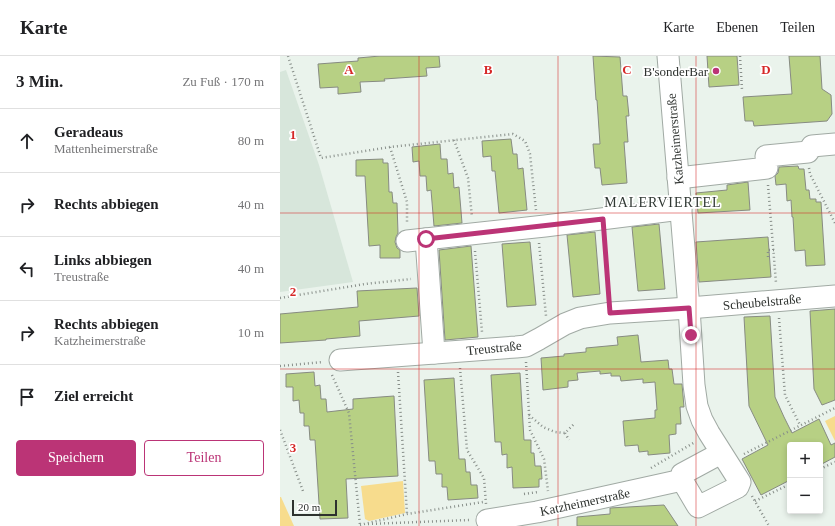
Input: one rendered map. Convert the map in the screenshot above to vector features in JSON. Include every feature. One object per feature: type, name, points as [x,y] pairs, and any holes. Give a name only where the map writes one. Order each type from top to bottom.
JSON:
[{"type":"street","name":"Katzheimerstraße","points":[[668,56],[694,385],[702,420],[740,482]]},
{"type":"street","points":[[678,178],[767,168],[766,156],[808,152],[812,146],[835,144]]},
{"type":"street","points":[[434,353],[417,240],[473,234],[537,218],[603,219],[681,209]]},
{"type":"street","name":"Scheubelstraße","points":[[689,308],[835,296]]},
{"type":"street","name":"Treustraße","points":[[333,364],[397,356],[526,346],[565,324],[580,318],[610,313],[689,308]]},
{"type":"street","points":[[724,458],[682,474],[682,480],[698,507],[738,487],[740,482]]},
{"type":"street","name":"Katzheimerstraße","points":[[487,520],[537,512],[682,480]]},
{"type":"path","points":[[288,56],[321,158],[390,147],[513,134],[525,141],[530,154],[548,333]]},
{"type":"path","points":[[740,56],[742,90]]},
{"type":"path","points":[[454,140],[468,178],[484,350]]},
{"type":"path","points":[[390,147],[417,240]]},
{"type":"path","points":[[808,152],[810,174],[835,223]]},
{"type":"path","points":[[767,168],[785,395],[800,425]]},
{"type":"path","points":[[603,219],[610,313]]},
{"type":"path","points":[[768,257],[768,250],[774,250]]},
{"type":"path","points":[[280,298],[365,284],[411,279]]},
{"type":"path","points":[[517,496],[549,490],[544,459],[530,430],[526,346]]},
{"type":"path","points":[[360,525],[407,514],[486,501],[484,478],[467,450],[459,351]]},
{"type":"path","points":[[397,356],[407,514]]},
{"type":"path","points":[[280,366],[333,364],[349,413],[360,525]]},
{"type":"path","points":[[724,458],[835,408]]},
{"type":"path","points":[[529,415],[543,427],[555,432],[565,433]]},
{"type":"path","points":[[565,433],[574,424]]},
{"type":"path","points":[[280,430],[303,491]]},
{"type":"path","points":[[565,433],[569,440]]},
{"type":"path","points":[[648,470],[709,433]]},
{"type":"path","points":[[823,468],[835,462]]},
{"type":"path","points":[[740,482],[752,495],[769,526]]},
{"type":"path","points":[[755,501],[787,485]]},
{"type":"path","points":[[360,525],[487,520]]},
{"type":"shaded area","points":[[286,70],[319,165],[353,282],[280,292],[280,72]]},
{"type":"shaded area","points":[[835,416],[835,441],[825,421]]},
{"type":"shaded area","points":[[403,481],[405,513],[369,521],[365,519],[361,486]]},
{"type":"shaded area","points":[[281,497],[294,526],[280,526]]},
{"type":"building","points":[[380,56],[439,56],[440,67],[426,68],[427,76],[384,79],[385,81],[360,82],[361,92],[338,94],[338,87],[320,88],[318,64],[358,61],[358,58]]},
{"type":"building","points":[[593,56],[620,57],[623,96],[627,96],[629,116],[626,116],[628,142],[624,142],[627,183],[602,185],[600,168],[595,168],[593,144],[600,144]]},
{"type":"building","points":[[707,56],[737,56],[739,85],[709,87]]},
{"type":"building","points":[[789,56],[820,56],[822,89],[831,95],[832,114],[827,121],[754,126],[753,121],[745,121],[743,97],[792,94]]},
{"type":"building","points":[[511,139],[513,154],[517,154],[518,169],[523,168],[527,210],[499,213],[495,171],[492,171],[491,156],[483,157],[482,141]]},
{"type":"building","points":[[440,144],[441,159],[447,159],[448,174],[453,173],[454,188],[459,187],[462,223],[434,226],[431,190],[427,191],[426,176],[420,176],[419,161],[413,162],[412,147]]},
{"type":"building","points":[[383,159],[383,163],[388,163],[389,192],[392,192],[393,203],[397,203],[398,233],[395,242],[397,248],[400,250],[400,258],[380,258],[380,245],[369,246],[365,176],[356,176],[356,160]]},
{"type":"building","points":[[798,166],[799,169],[804,169],[806,190],[809,190],[810,199],[816,199],[816,202],[821,202],[825,265],[806,266],[805,250],[795,251],[791,200],[787,201],[786,184],[776,185],[775,176],[778,173],[779,167]]},
{"type":"building","points":[[748,182],[750,210],[698,213],[696,193],[727,190],[727,185]]},
{"type":"building","points":[[659,224],[665,289],[638,291],[632,227]]},
{"type":"building","points":[[595,232],[600,294],[573,297],[567,235]]},
{"type":"building","points":[[768,237],[771,277],[699,282],[696,242]]},
{"type":"building","points":[[530,242],[536,305],[507,307],[502,244]]},
{"type":"building","points":[[471,246],[478,337],[445,340],[439,250]]},
{"type":"building","points":[[417,288],[419,316],[359,321],[360,336],[280,343],[280,314],[358,307],[357,291]]},
{"type":"building","points":[[835,309],[835,400],[822,405],[814,389],[810,311]]},
{"type":"building","points":[[770,316],[775,397],[792,433],[819,419],[831,445],[835,443],[835,457],[823,463],[823,442],[787,442],[787,482],[761,495],[742,459],[768,445],[749,406],[744,317]]},
{"type":"building","points":[[638,335],[641,362],[668,360],[669,369],[672,369],[674,384],[682,384],[684,407],[680,407],[681,424],[676,424],[676,434],[669,435],[670,453],[648,455],[648,451],[639,452],[638,445],[625,446],[623,421],[655,418],[655,410],[657,410],[655,382],[643,383],[643,379],[621,381],[620,376],[611,376],[611,373],[600,374],[600,371],[577,373],[578,380],[568,381],[568,387],[543,390],[541,358],[586,352],[586,348],[618,345],[617,337]]},
{"type":"building","points":[[314,372],[315,386],[320,385],[321,399],[326,399],[327,412],[353,409],[353,399],[394,396],[398,476],[346,479],[348,518],[320,519],[315,440],[310,440],[309,426],[304,426],[304,413],[300,413],[299,400],[293,401],[293,387],[286,387],[286,374]]},
{"type":"building","points":[[520,373],[524,440],[531,440],[531,453],[534,453],[535,466],[541,466],[542,479],[539,479],[539,487],[513,488],[512,467],[507,468],[507,454],[502,455],[501,442],[495,442],[491,375]]},
{"type":"building","points":[[454,378],[459,459],[465,459],[466,472],[470,472],[471,485],[477,485],[478,498],[448,500],[447,487],[442,487],[442,474],[436,474],[435,461],[429,461],[424,380]]},
{"type":"building","points":[[664,505],[678,526],[577,526],[577,517],[610,514],[610,508]]},
{"type":"place","name":"B'sonderBar","points":[[716,71]]},
{"type":"district","name":"MALERVIERTEL","points":[[663,202]]},
{"type":"route","points":[[426,239],[603,219],[610,313],[689,308],[691,335]]}]
